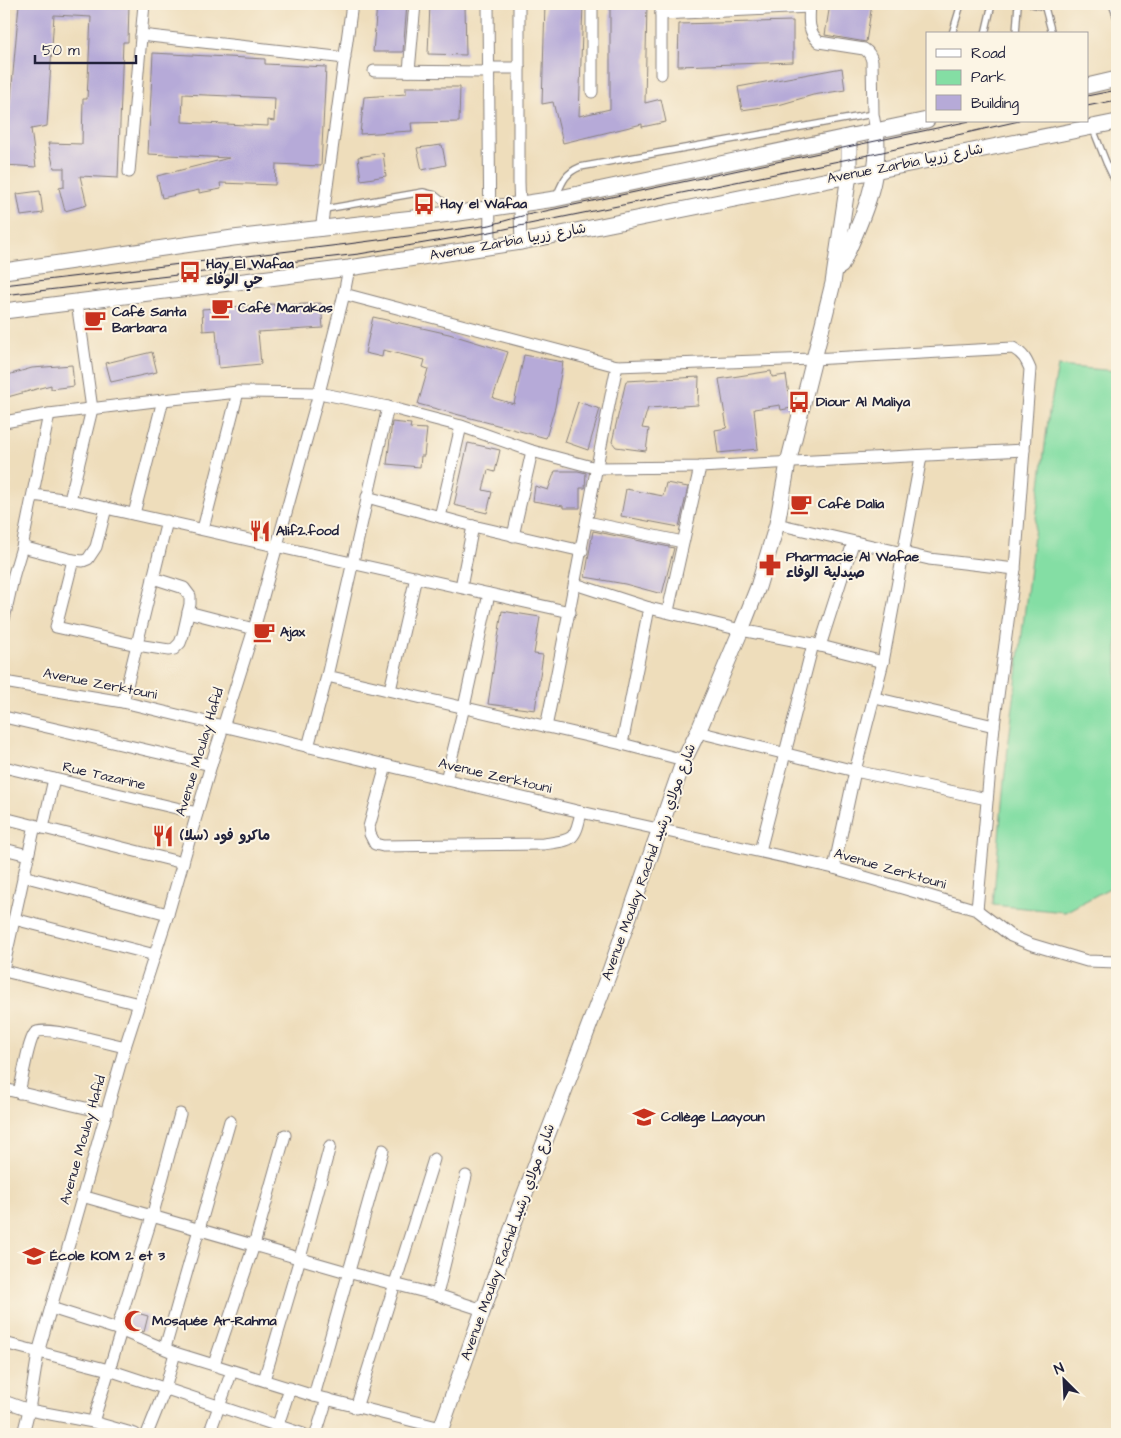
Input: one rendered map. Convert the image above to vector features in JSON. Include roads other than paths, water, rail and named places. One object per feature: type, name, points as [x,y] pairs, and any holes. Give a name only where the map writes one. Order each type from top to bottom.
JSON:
[{"type":"main road","points":[[1088,86],[1117,79]]},
{"type":"main road","points":[[4,271],[223,240],[321,230],[520,204],[926,120]]},
{"type":"main road","name":"Avenue Zarbia شارع زربيا","points":[[4,311],[349,268],[522,242],[1117,122]]},
{"type":"main road","name":"Avenue Moulay Rachid شارع مولاي رشيد","points":[[833,283],[860,222],[876,170],[878,153],[876,132]]},
{"type":"main road","name":"Avenue Moulay Rachid شارع مولاي رشيد","points":[[440,1431],[550,1125],[610,971],[684,760],[698,732],[758,587],[777,524],[788,463],[833,283],[849,175],[849,137]]},
{"type":"street","points":[[129,172],[144,4]]},
{"type":"street","points":[[321,230],[352,4]]},
{"type":"street","points":[[409,71],[415,4]]},
{"type":"street","points":[[488,4],[490,247]]},
{"type":"street","points":[[520,4],[520,204],[522,242]]},
{"type":"street","points":[[592,4],[592,92]]},
{"type":"street","points":[[661,74],[661,9],[810,5],[809,25],[811,32],[819,42],[868,51],[872,61],[873,114],[876,132]]},
{"type":"street","points":[[141,35],[345,58]]},
{"type":"street","points":[[374,71],[520,68]]},
{"type":"street","name":"Avenue Moulay Hafid","points":[[23,1434],[29,1410],[38,1352],[125,1047],[168,914],[211,765],[254,629],[319,393],[349,268]]},
{"type":"street","points":[[344,294],[617,366],[813,359],[1014,348],[1021,353],[1030,370],[1015,568],[994,726],[977,910],[1011,936],[1030,944],[1087,961],[1117,962]]},
{"type":"street","points":[[70,500],[92,409],[77,302]]},
{"type":"street","points":[[546,727],[582,552],[596,468],[617,366]]},
{"type":"street","points":[[4,422],[48,414],[238,392],[319,393],[388,407],[462,426],[532,451],[596,468],[700,467],[922,457],[1024,450]]},
{"type":"street","points":[[203,530],[238,392]]},
{"type":"street","points":[[134,514],[163,400]]},
{"type":"street","points":[[308,747],[327,676],[388,407]]},
{"type":"street","points":[[4,619],[9,572],[22,547],[48,414]]},
{"type":"street","points":[[440,517],[462,426]]},
{"type":"street","points":[[513,536],[532,451]]},
{"type":"street","points":[[834,868],[855,771],[883,662],[902,554],[922,457]]},
{"type":"street","points":[[668,611],[700,467]]},
{"type":"street","points":[[33,496],[70,500],[570,612]]},
{"type":"street","points":[[367,497],[473,526],[582,552]]},
{"type":"street","points":[[22,547],[83,561],[93,554],[106,508]]},
{"type":"street","points":[[123,702],[167,521]]},
{"type":"street","points":[[587,522],[683,542]]},
{"type":"street","points":[[777,524],[902,554],[959,563],[1015,568]]},
{"type":"street","points":[[461,587],[473,526]]},
{"type":"street","points":[[760,851],[785,753],[816,645],[853,542]]},
{"type":"street","points":[[73,560],[56,627],[168,650],[177,647],[183,636],[191,600],[184,588],[153,578]]},
{"type":"street","points":[[390,690],[416,577]]},
{"type":"street","points":[[575,584],[649,608],[883,662]]},
{"type":"street","points":[[446,780],[489,594]]},
{"type":"street","points":[[622,744],[649,608]]},
{"type":"street","points":[[188,612],[254,629]]},
{"type":"street","points":[[327,676],[684,760]]},
{"type":"street","name":"Avenue Zerktouni","points":[[4,682],[123,702],[581,812],[834,868],[977,910]]},
{"type":"street","points":[[875,698],[994,726]]},
{"type":"street","points":[[4,717],[211,765]]},
{"type":"street","points":[[698,732],[855,771],[987,799]]},
{"type":"street","points":[[386,766],[369,827],[375,844],[383,846],[543,844],[567,841],[577,831],[581,812]]},
{"type":"street","name":"Rue Tazarine","points":[[4,767],[197,814]]},
{"type":"street","points":[[4,966],[5,953],[28,855],[54,779]]},
{"type":"street","points":[[4,818],[183,863]]},
{"type":"street","points":[[4,849],[28,855]]},
{"type":"street","points":[[23,876],[168,914]]},
{"type":"street","points":[[14,919],[155,955]]},
{"type":"street","points":[[4,971],[139,1004]]},
{"type":"street","points":[[19,1093],[30,1043],[34,1034],[38,1031],[56,1031],[125,1047]]},
{"type":"street","points":[[4,1090],[107,1113]]},
{"type":"street","points":[[92,1422],[109,1370],[180,1114]]},
{"type":"street","points":[[147,1434],[165,1389],[170,1350],[199,1230],[230,1122]]},
{"type":"street","points":[[214,1364],[254,1245],[284,1135]]},
{"type":"street","points":[[264,1380],[300,1258],[330,1146]]},
{"type":"street","points":[[314,1396],[347,1272],[383,1150]]},
{"type":"street","points":[[356,1408],[434,1159]]},
{"type":"street","points":[[437,1295],[466,1176]]},
{"type":"street","points":[[82,1196],[347,1272],[437,1295],[483,1310]]},
{"type":"street","points":[[51,1308],[119,1330],[232,1371],[440,1431]]},
{"type":"street","points":[[4,1343],[109,1370],[220,1407],[276,1430],[303,1434]]},
{"type":"street","points":[[209,1434],[232,1371]]},
{"type":"street","points":[[276,1430],[290,1388]]},
{"type":"street","points":[[316,1434],[327,1399]]},
{"type":"street","points":[[4,1401],[29,1410],[92,1422],[135,1434]]},
{"type":"lane","points":[[953,32],[961,4]]},
{"type":"lane","points":[[985,32],[992,4]]},
{"type":"lane","points":[[1016,32],[1018,4]]},
{"type":"lane","points":[[1032,4],[1044,5],[1051,32]]},
{"type":"lane","points":[[1112,4],[1117,18]]},
{"type":"lane","points":[[555,198],[566,176],[572,170],[580,167],[873,114]]},
{"type":"lane","points":[[1092,127],[1117,184]]},
{"type":"lane","points":[[325,209],[423,192],[435,195],[459,213]]},
{"type":"tram line","points":[[1088,96],[1117,90]]},
{"type":"tram line","points":[[1088,106],[1117,100]]},
{"type":"tram line","points":[[4,285],[490,225],[522,216],[965,122]]},
{"type":"tram line","points":[[4,295],[359,254],[490,232],[878,153],[1015,122]]},
{"type":"place","name":"Hay el Wafaa","points":[[424,204]]},
{"type":"place","name":"Hay El Wafaa حي الوفاء","points":[[190,272]]},
{"type":"place","name":"Café Marakas","points":[[222,308]]},
{"type":"place","name":"Café Santa Barbara","points":[[95,320]]},
{"type":"place","name":"Diour Al Maliya","points":[[799,402]]},
{"type":"place","name":"Café Dalia","points":[[801,504]]},
{"type":"place","name":"Alif2.food","points":[[260,531]]},
{"type":"place","name":"Pharmacie Al Wafae صيدلية الوفاء","points":[[770,565]]},
{"type":"place","name":"Ajax","points":[[264,632]]},
{"type":"place","name":"ماكرو فود (سلا)","points":[[163,836]]},
{"type":"place","name":"Collège Laayoun","points":[[644,1117]]},
{"type":"place","name":"École KOM 2 et 3","points":[[34,1256]]},
{"type":"place","name":"Mosquée Ar-Rahma","points":[[135,1321]]}]
